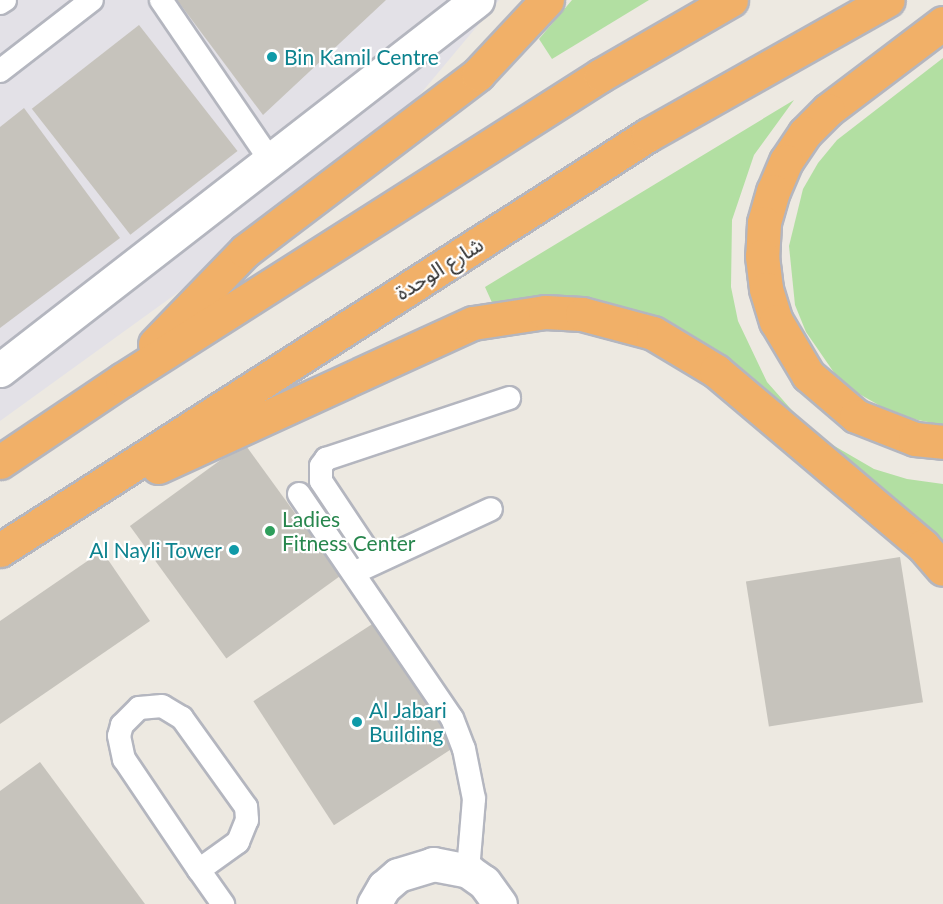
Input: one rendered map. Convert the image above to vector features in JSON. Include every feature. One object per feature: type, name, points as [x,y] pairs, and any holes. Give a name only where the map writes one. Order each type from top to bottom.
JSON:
[{"type":"highway","points":[[122,380],[245,251],[478,74],[547,0]]},
{"type":"highway","points":[[0,462],[122,380],[601,75],[731,0]]},
{"type":"highway","name":"شارع الوحدة","points":[[0,550],[35,525],[648,135],[888,0]]},
{"type":"highway","points":[[943,23],[828,110],[805,133],[786,161],[772,191],[764,223],[762,256],[766,289],[776,321],[808,375],[856,416],[915,439],[943,442]]},
{"type":"highway","points":[[35,525],[438,336],[473,323],[545,312],[618,321],[686,350],[716,371],[923,546],[943,568]]},
{"type":"street","points":[[3,361],[271,161],[477,0]]},
{"type":"street","points":[[373,904],[384,887],[415,867],[433,864],[468,872],[484,882],[500,904]]},
{"type":"lane","points":[[0,3],[5,0]]},
{"type":"lane","points":[[0,71],[92,0]]},
{"type":"lane","points":[[161,0],[271,161]]},
{"type":"lane","points":[[375,562],[321,482],[321,466],[326,459],[509,398]]},
{"type":"lane","points":[[299,494],[452,718],[464,749],[474,799],[468,872]]},
{"type":"lane","points":[[352,573],[490,509]]},
{"type":"lane","points":[[199,870],[238,842],[248,820],[246,807],[178,714],[162,705],[139,708],[122,725],[120,748],[199,870],[223,904]]},
{"type":"shaded area","points":[[0,0],[499,0],[371,153],[0,421]]},
{"type":"green space","points":[[572,0],[649,0],[552,59],[539,39]]},
{"type":"green space","points":[[943,58],[943,425],[898,416],[854,391],[835,374],[806,332],[795,305],[789,246],[803,189],[818,163],[837,140]]},
{"type":"green space","points":[[794,100],[754,155],[732,220],[731,287],[738,321],[767,382],[812,433],[874,469],[907,479],[943,484],[943,550],[704,343],[649,315],[588,301],[494,307],[485,287]]},
{"type":"building","name":"Bin Kamil Centre","points":[[177,0],[386,0],[263,115]]},
{"type":"building","points":[[139,25],[238,151],[130,235],[32,109]]},
{"type":"building","points":[[24,108],[120,238],[0,328],[0,127]]},
{"type":"building","name":"Al Nayli Tower","points":[[244,443],[340,576],[226,659],[130,526]]},
{"type":"building","points":[[102,551],[150,621],[0,724],[0,621]]},
{"type":"building","points":[[900,557],[923,702],[769,727],[746,581]]},
{"type":"building","name":"Al Jabari Building","points":[[380,619],[461,743],[334,825],[253,701]]},
{"type":"building","points":[[40,762],[145,904],[0,904],[0,791]]},
{"type":"place","name":"Bin Kamil Centre","points":[[272,57]]},
{"type":"place","name":"Ladies Fitness Center","points":[[270,531]]},
{"type":"place","name":"Al Nayli Tower","points":[[234,550]]},
{"type":"place","name":"Al Jabari Building","points":[[357,722]]}]
